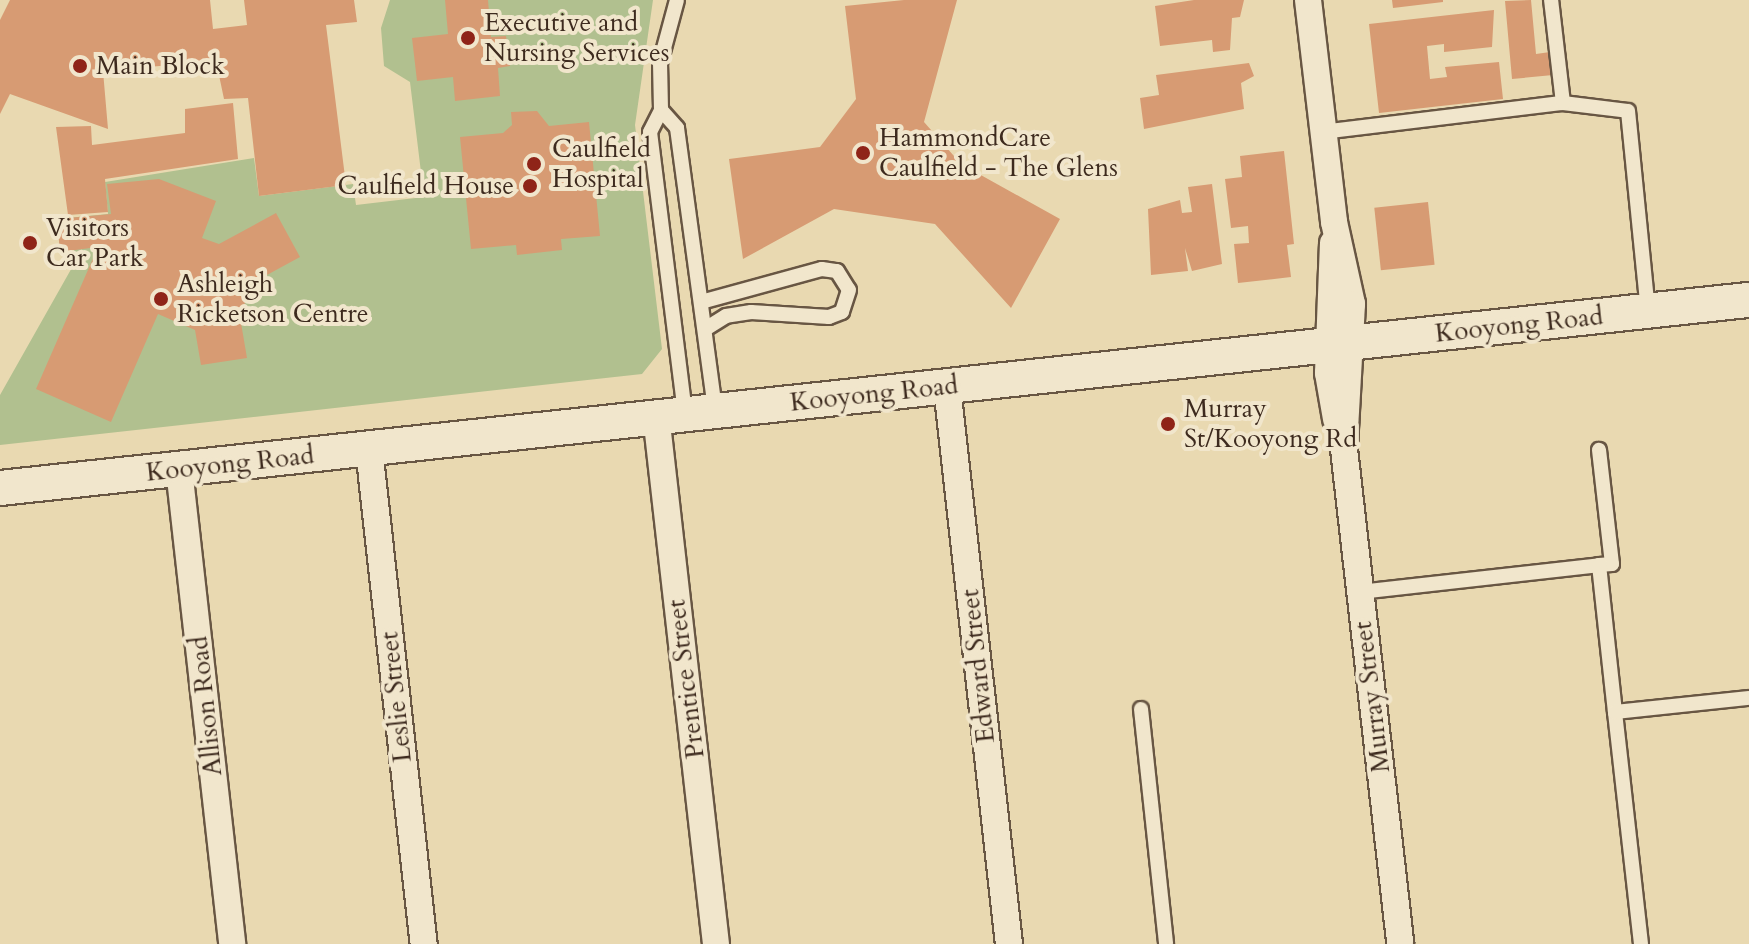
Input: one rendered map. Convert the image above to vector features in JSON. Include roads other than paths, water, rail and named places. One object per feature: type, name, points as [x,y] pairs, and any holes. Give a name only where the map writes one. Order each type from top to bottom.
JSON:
[{"type":"street","name":"Murray Street","points":[[1308,0],[1334,222],[1340,344],[1331,405],[1344,449],[1400,944]]},
{"type":"street","name":"Kooyong Road","points":[[0,488],[1749,300]]},
{"type":"street","name":"Edward Street","points":[[947,387],[1009,944]]},
{"type":"street","name":"Prentice Street","points":[[685,412],[716,944]]},
{"type":"street","name":"Leslie Street","points":[[369,449],[424,944]]},
{"type":"street","name":"Allison Road","points":[[179,469],[232,944]]},
{"type":"lane","points":[[677,0],[660,63],[661,110],[650,132],[685,412]]},
{"type":"lane","points":[[1551,0],[1563,103]]},
{"type":"lane","points":[[1322,132],[1563,103],[1628,111],[1648,311]]},
{"type":"lane","points":[[661,110],[677,128],[705,329],[685,412]]},
{"type":"lane","points":[[701,302],[822,269],[846,278],[849,290],[842,312],[829,317],[751,312],[726,316],[705,329]]},
{"type":"lane","points":[[1360,592],[1612,564],[1599,450]]},
{"type":"lane","points":[[1599,565],[1641,944]]},
{"type":"lane","points":[[1615,712],[1749,698]]},
{"type":"lane","points":[[1141,709],[1166,944]]},
{"type":"place","name":"Executive and Nursing Services","points":[[468,38]]},
{"type":"place","name":"Main Block","points":[[80,66]]},
{"type":"place","name":"HammondCare Caulfield - The Glens","points":[[863,153]]},
{"type":"place","name":"Caulfield Hospital","points":[[534,164]]},
{"type":"place","name":"Caulfield House","points":[[530,186]]},
{"type":"place","name":"Visitors Car Park","points":[[30,243]]},
{"type":"place","name":"Ashleigh Ricketson Centre","points":[[161,299]]},
{"type":"place","name":"Murray St/Kooyong Rd","points":[[1168,424]]}]
